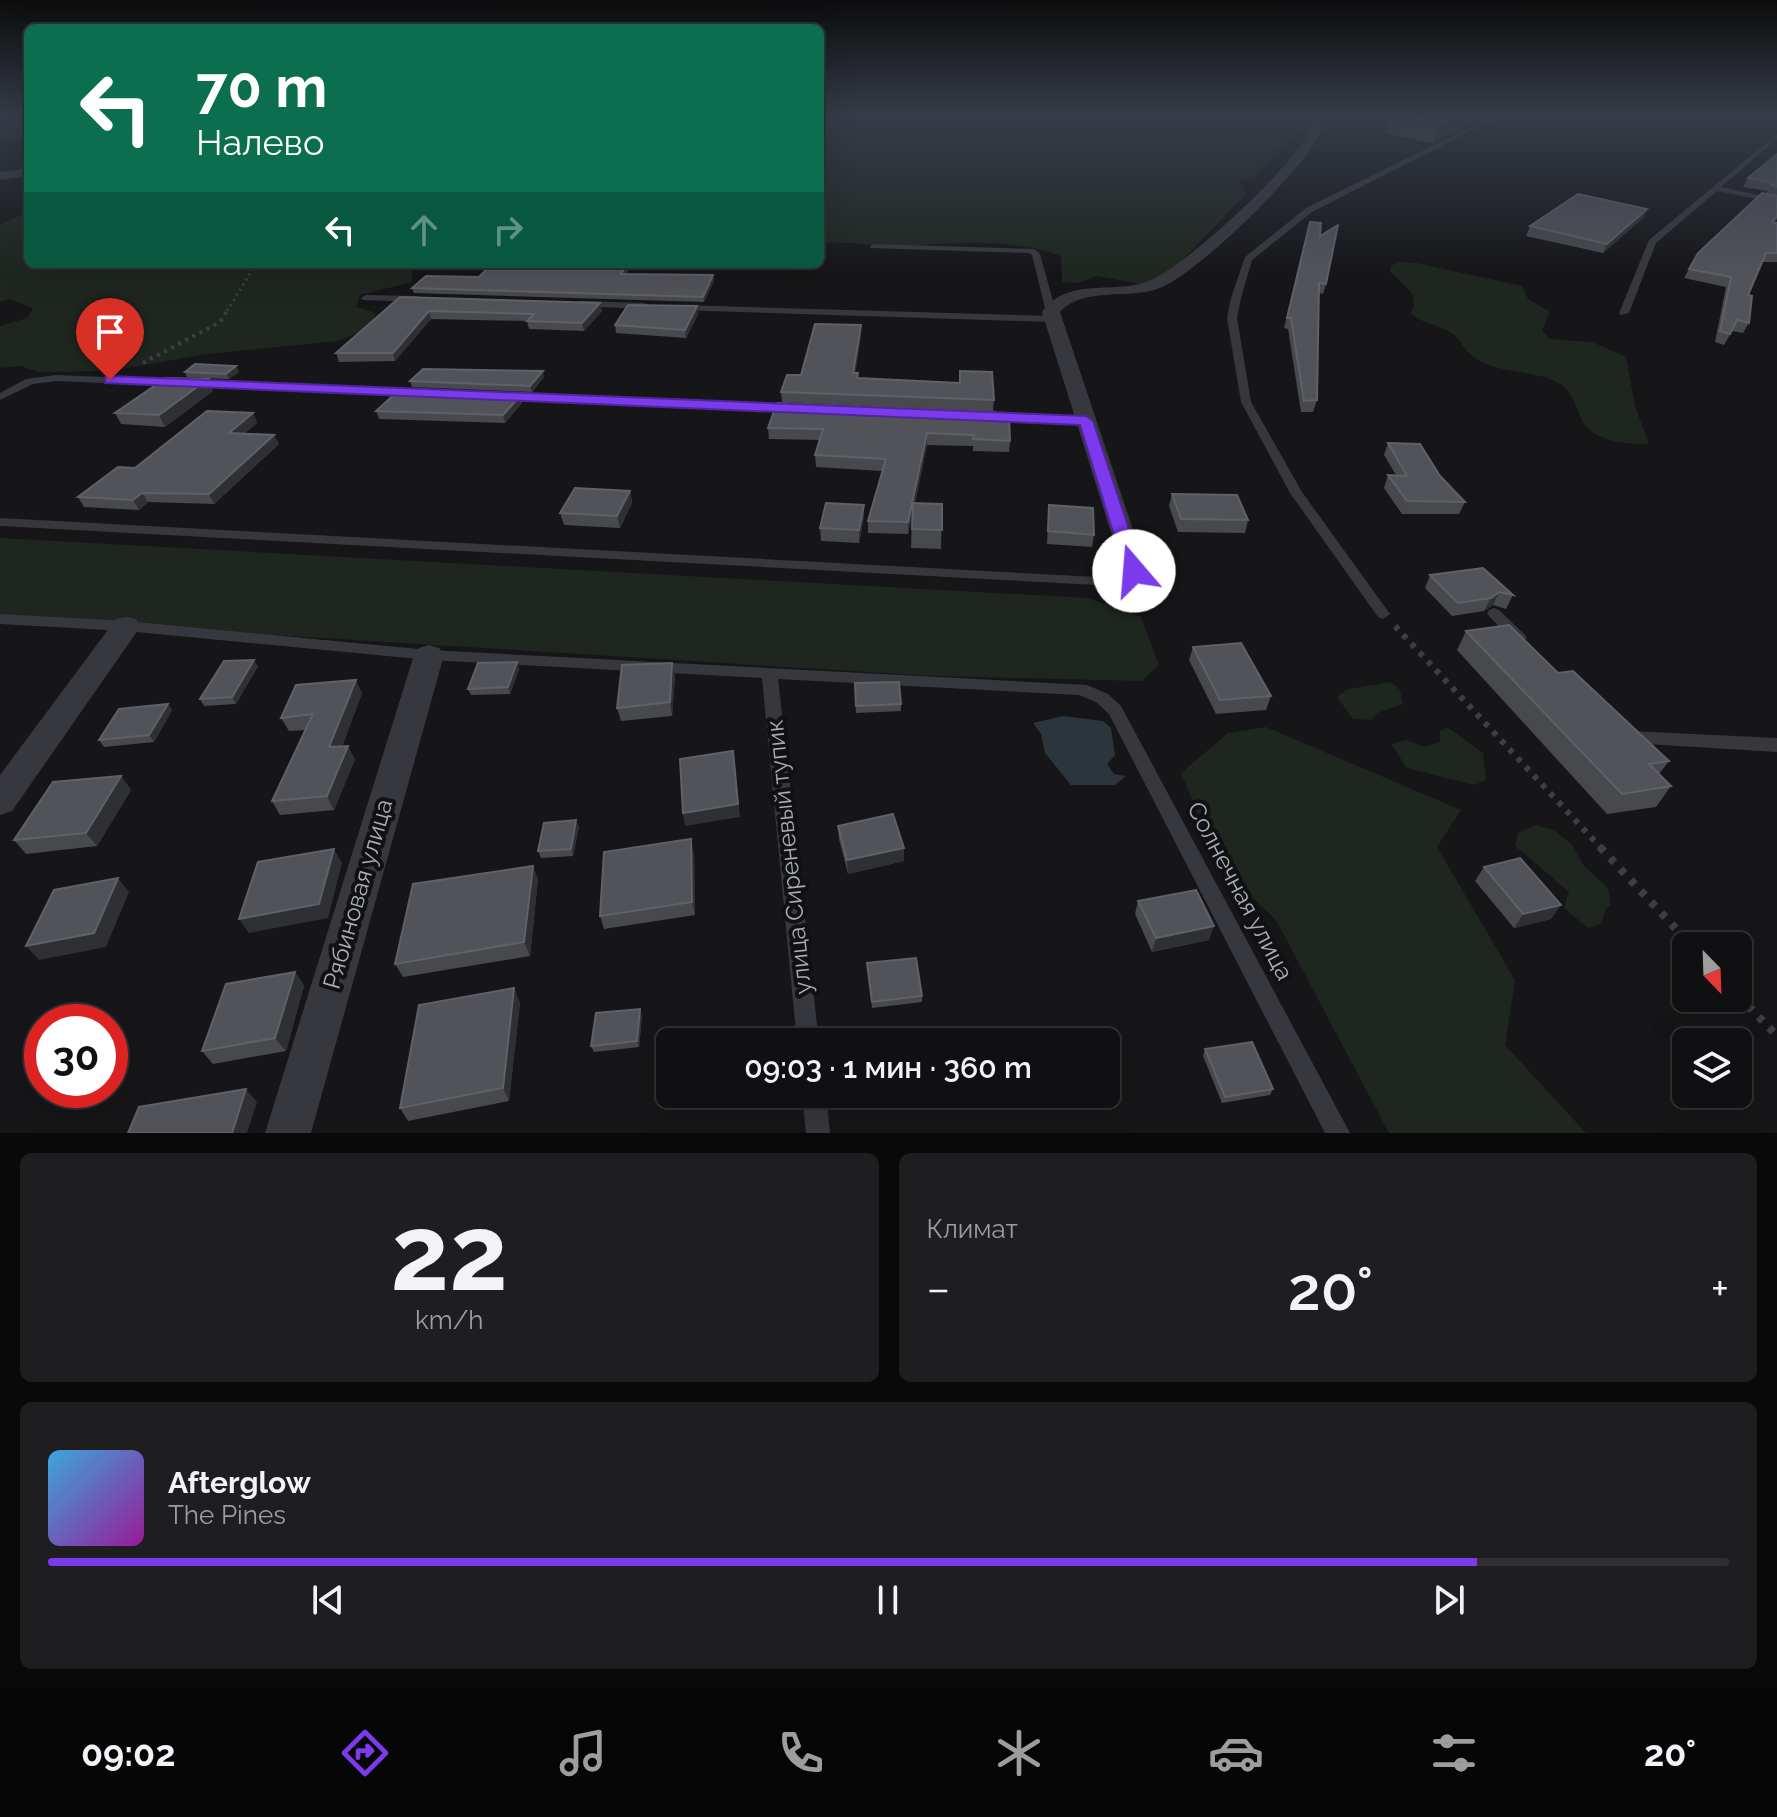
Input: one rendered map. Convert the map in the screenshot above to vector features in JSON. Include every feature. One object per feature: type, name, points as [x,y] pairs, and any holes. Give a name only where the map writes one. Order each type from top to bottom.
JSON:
[{"type":"street","points":[[1134,571],[1052,316],[1059,301],[1076,296],[1130,291],[1162,282],[1212,243],[1283,169]]},
{"type":"street","points":[[0,176],[24,173]]},
{"type":"street","points":[[0,801],[126,626]]},
{"type":"street","name":"Рябиновая улица","points":[[288,1133],[429,655]]},
{"type":"lane","points":[[1383,614],[1296,493],[1246,402],[1232,318],[1248,259],[1297,218],[1393,169]]},
{"type":"lane","points":[[1624,313],[1652,242],[1737,169]]},
{"type":"lane","points":[[1714,188],[1777,201]]},
{"type":"lane","points":[[669,307],[1052,316],[1036,254],[1031,251],[874,246]]},
{"type":"lane","points":[[366,298],[430,300]]},
{"type":"lane","points":[[574,304],[653,307]]},
{"type":"lane","points":[[0,397],[21,384],[43,379],[425,393]]},
{"type":"lane","points":[[488,396],[802,409]]},
{"type":"lane","points":[[976,416],[1086,421]]},
{"type":"lane","points":[[0,522],[1115,582],[1130,579],[1134,571]]},
{"type":"lane","points":[[1494,613],[1537,656]]},
{"type":"lane","points":[[0,619],[126,626],[429,655],[769,673]]},
{"type":"lane","name":"Солнечная улица","points":[[769,673],[1081,689],[1102,698],[1115,710],[1338,1133]]},
{"type":"lane","name":"улица Сиреневый тупик","points":[[769,673],[807,1028]]},
{"type":"lane","points":[[1615,730],[1646,741],[1777,745]]},
{"type":"lane","points":[[815,1108],[818,1133]]},
{"type":"path","points":[[110,380],[220,322],[254,268]]},
{"type":"path","points":[[1383,614],[1679,932]]},
{"type":"path","points":[[1752,1010],[1777,1036]]},
{"type":"shaded area","points":[[824,169],[1261,169],[1253,178],[1239,180],[1246,194],[1164,279],[1140,284],[1097,276],[1077,283],[1062,282],[1061,256],[1022,246],[824,243]]},
{"type":"shaded area","points":[[24,213],[24,268],[418,268],[412,271],[412,282],[360,295],[356,307],[376,313],[371,327],[339,341],[207,354],[110,371],[40,372],[20,366],[0,368],[0,326],[27,318],[33,308],[10,299],[0,302],[0,225]]},
{"type":"shaded area","points":[[1399,262],[1417,263],[1522,286],[1528,299],[1550,312],[1542,331],[1550,339],[1592,342],[1626,357],[1635,406],[1649,444],[1624,443],[1599,436],[1586,426],[1569,392],[1558,382],[1480,361],[1453,335],[1414,316],[1410,313],[1414,307],[1412,293],[1390,272],[1391,266]]},
{"type":"shaded area","points":[[0,538],[1088,598],[1141,617],[1159,665],[1142,681],[932,676],[0,618]]},
{"type":"shaded area","points":[[1391,682],[1400,690],[1403,704],[1377,713],[1372,720],[1353,719],[1337,697],[1348,689]]},
{"type":"shaded area","points":[[1063,716],[1103,721],[1111,728],[1115,755],[1107,764],[1114,774],[1126,776],[1115,785],[1071,785],[1045,753],[1041,734],[1033,723]]},
{"type":"shaded area","points":[[1266,727],[1461,810],[1437,847],[1515,980],[1505,1045],[1586,1133],[1389,1133],[1276,920],[1220,866],[1181,773],[1228,733]]},
{"type":"shaded area","points":[[1447,727],[1483,753],[1486,780],[1474,785],[1407,768],[1391,744],[1407,740],[1424,747],[1440,742],[1440,731]]},
{"type":"shaded area","points":[[1535,825],[1554,830],[1572,845],[1584,866],[1608,888],[1611,905],[1606,908],[1601,924],[1588,928],[1564,908],[1569,892],[1515,846],[1518,833]]},
{"type":"building","points":[[1759,169],[1777,169],[1777,187],[1771,185],[1773,183],[1748,178]]},
{"type":"building","points":[[1762,193],[1777,196],[1777,216],[1772,222],[1777,223],[1777,253],[1766,253],[1748,295],[1752,296],[1749,323],[1737,320],[1730,334],[1720,331],[1731,277],[1689,269],[1698,253]]},
{"type":"building","points":[[1578,194],[1647,209],[1607,244],[1530,226]]},
{"type":"building","points":[[1310,222],[1321,223],[1320,236],[1338,225],[1326,284],[1319,283],[1317,400],[1304,401],[1291,318],[1287,318]]},
{"type":"building","points":[[488,268],[625,268],[621,274],[713,275],[703,297],[412,288],[426,276],[479,277]]},
{"type":"building","points":[[400,297],[600,303],[582,323],[527,321],[534,314],[429,311],[393,353],[336,353]]},
{"type":"building","points":[[628,305],[697,306],[685,330],[615,325]]},
{"type":"building","points":[[815,324],[861,325],[853,373],[858,373],[857,378],[960,383],[960,371],[992,372],[994,400],[781,392],[787,375],[801,375]]},
{"type":"building","points":[[195,364],[236,366],[226,374],[185,372]]},
{"type":"building","points":[[423,369],[543,371],[530,386],[410,381]]},
{"type":"building","points":[[166,378],[208,379],[159,415],[115,413]]},
{"type":"building","points":[[398,391],[520,396],[503,415],[376,411]]},
{"type":"building","points":[[777,403],[995,412],[995,416],[1009,416],[1010,441],[973,439],[974,435],[927,433],[908,522],[868,521],[886,459],[815,455],[823,429],[768,428]]},
{"type":"building","points":[[207,411],[253,413],[229,433],[274,435],[209,494],[142,493],[133,500],[78,497],[118,467],[135,468]]},
{"type":"building","points":[[1388,443],[1420,444],[1440,476],[1465,502],[1407,501],[1388,475],[1407,476]]},
{"type":"building","points":[[575,488],[630,491],[617,516],[560,513]]},
{"type":"building","points":[[1172,494],[1237,495],[1248,520],[1181,519]]},
{"type":"building","points":[[826,503],[864,505],[859,530],[820,528]]},
{"type":"building","points":[[913,503],[942,504],[942,530],[912,529]]},
{"type":"building","points":[[1049,505],[1093,508],[1094,535],[1048,531]]},
{"type":"building","points":[[1483,568],[1513,595],[1499,592],[1491,598],[1458,603],[1430,575]]},
{"type":"building","points":[[1509,625],[1558,673],[1573,671],[1669,761],[1649,764],[1671,786],[1622,794],[1466,631]]},
{"type":"building","points":[[1241,643],[1271,696],[1220,700],[1193,647]]},
{"type":"building","points":[[254,660],[232,697],[200,699],[224,661]]},
{"type":"building","points":[[517,662],[508,687],[468,689],[478,663]]},
{"type":"building","points":[[672,663],[670,702],[617,708],[622,665]]},
{"type":"building","points":[[356,680],[329,747],[348,746],[327,796],[272,801],[313,714],[281,718],[296,685]]},
{"type":"building","points":[[899,682],[901,704],[856,706],[855,683]]},
{"type":"building","points":[[168,704],[149,735],[99,740],[119,709]]},
{"type":"building","points":[[733,751],[738,804],[683,813],[680,759]]},
{"type":"building","points":[[121,776],[86,833],[14,840],[53,782]]},
{"type":"building","points":[[893,814],[904,848],[847,860],[838,826]]},
{"type":"building","points":[[576,820],[571,849],[538,851],[544,823]]},
{"type":"building","points":[[691,839],[692,902],[600,916],[604,852]]},
{"type":"building","points":[[334,849],[319,904],[239,919],[258,862]]},
{"type":"building","points":[[1520,858],[1561,905],[1523,914],[1484,867]]},
{"type":"building","points":[[533,866],[524,942],[395,964],[413,884]]},
{"type":"building","points":[[118,878],[94,933],[26,946],[54,890]]},
{"type":"building","points":[[1196,890],[1214,926],[1156,938],[1138,901]]},
{"type":"building","points":[[916,958],[922,996],[872,1002],[867,963]]},
{"type":"building","points":[[295,972],[275,1038],[202,1051],[226,984]]},
{"type":"building","points":[[514,988],[503,1088],[400,1108],[419,1005]]},
{"type":"building","points":[[640,1009],[637,1041],[591,1046],[596,1013]]},
{"type":"building","points":[[1252,1042],[1273,1089],[1225,1097],[1205,1049]]},
{"type":"building","points":[[246,1089],[232,1133],[128,1133],[139,1107]]},
{"type":"route","points":[[110,380],[1086,421],[1134,571]]}]
